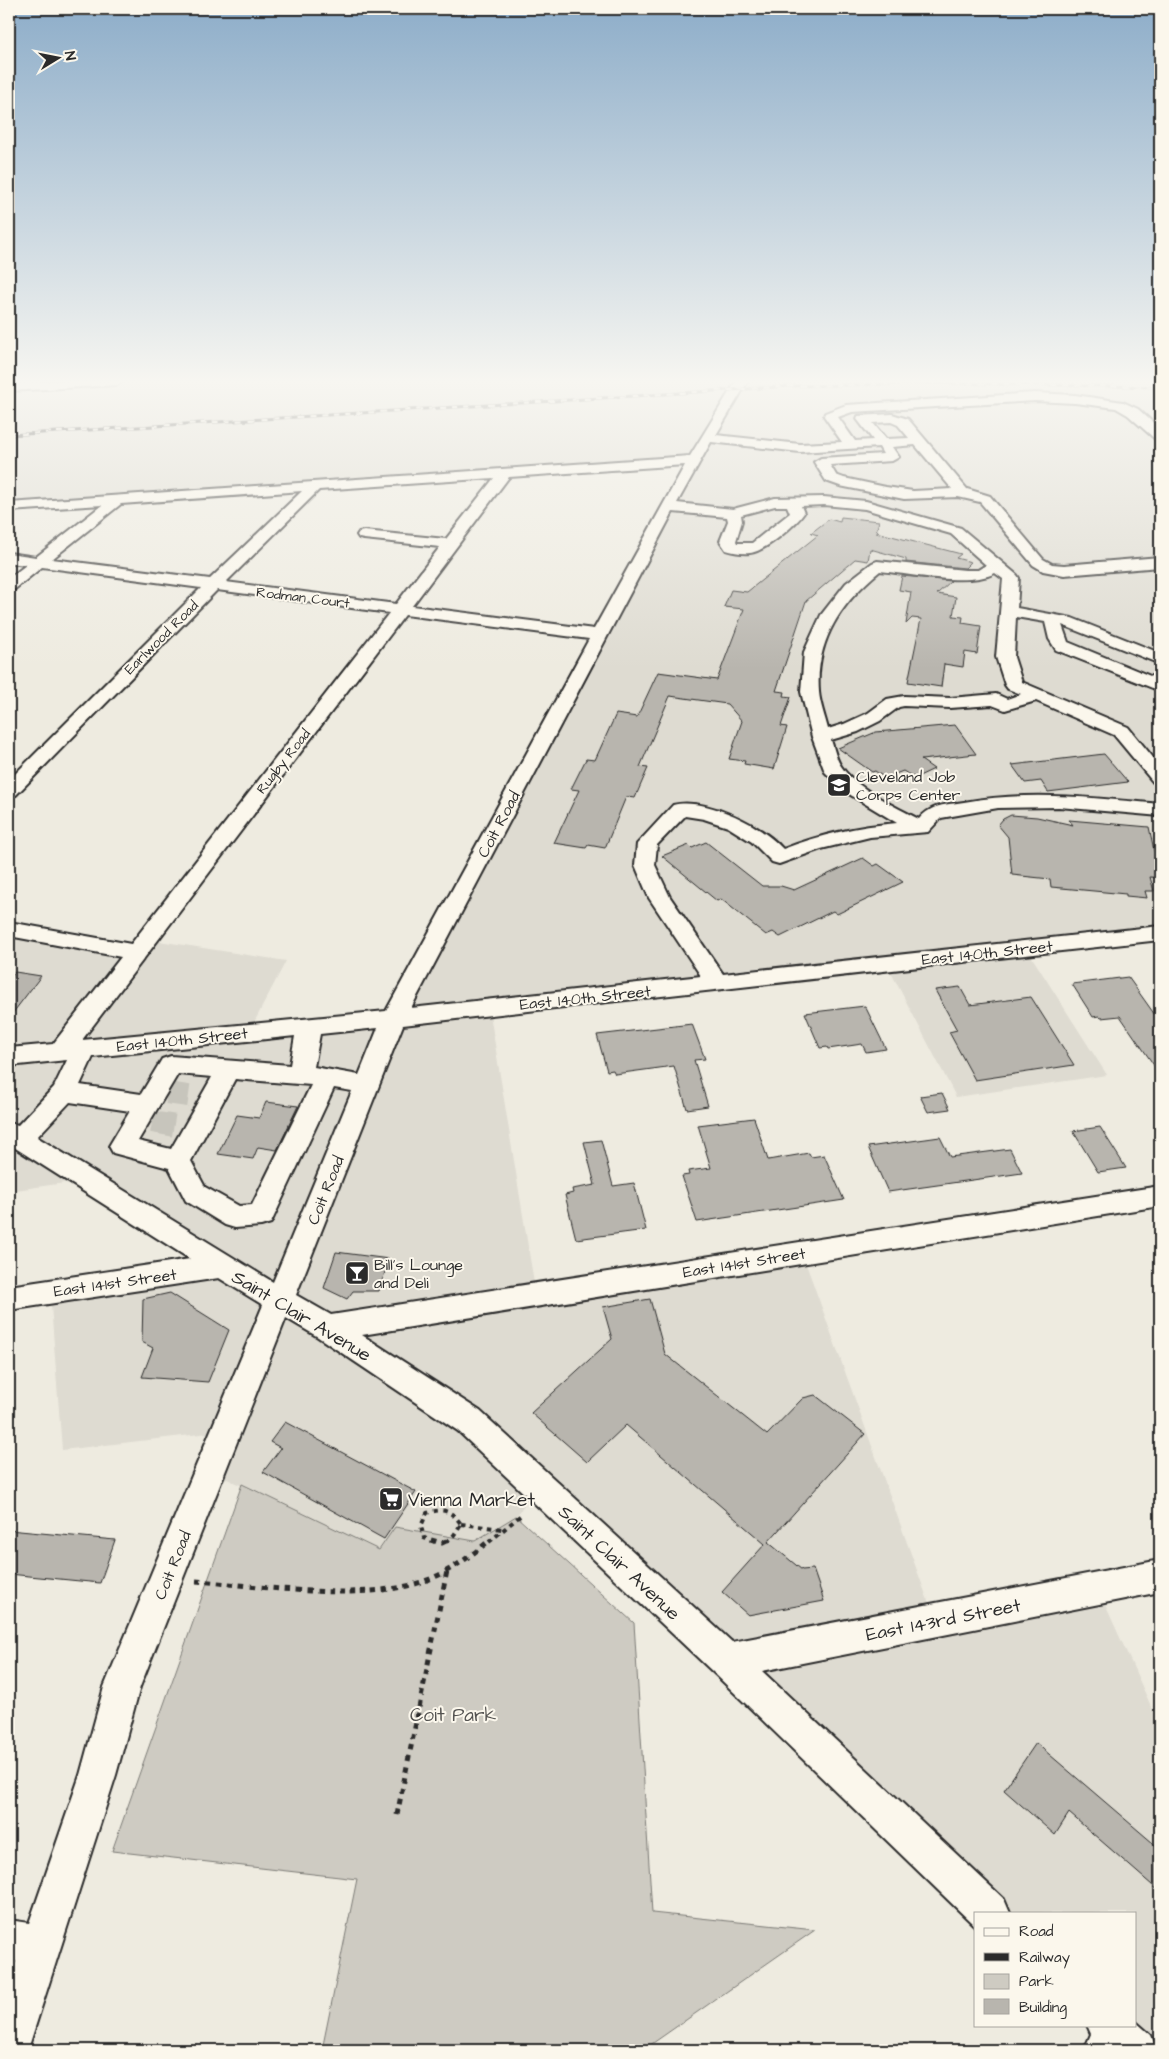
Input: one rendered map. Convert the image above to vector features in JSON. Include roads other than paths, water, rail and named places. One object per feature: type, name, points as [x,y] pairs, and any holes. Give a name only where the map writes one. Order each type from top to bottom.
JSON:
[{"type":"street","points":[[9,507],[436,477]]},
{"type":"street","name":"Rugby Road","points":[[14,1135],[64,1092],[73,1049],[136,952],[501,477]]},
{"type":"street","name":"Coit Road","points":[[9,2043],[24,1942],[98,1775],[122,1687],[394,1018],[598,635],[685,477]]},
{"type":"street","points":[[830,477],[840,482],[911,495],[962,492],[975,494],[985,499],[1038,562],[1048,568],[1064,570],[1160,562]]},
{"type":"street","points":[[949,477],[962,492]]},
{"type":"street","name":"Earlwood Road","points":[[9,791],[213,585],[315,486]]},
{"type":"street","points":[[9,586],[118,499]]},
{"type":"street","points":[[668,507],[732,513],[775,502],[824,501],[866,505],[956,531],[1011,578],[1005,657],[1014,685],[1121,731],[1160,778]]},
{"type":"street","points":[[732,513],[735,521],[728,541],[732,547],[749,549],[757,546],[794,517],[797,513],[792,502]]},
{"type":"street","points":[[364,535],[450,544]]},
{"type":"street","points":[[1075,553],[1089,568]]},
{"type":"street","points":[[1034,556],[1059,554]]},
{"type":"street","name":"Rodman Court","points":[[9,558],[598,635]]},
{"type":"street","points":[[921,828],[885,809],[851,786],[832,768],[821,737],[810,692],[813,652],[829,614],[852,586],[877,566],[965,575],[981,574],[998,565]]},
{"type":"street","points":[[1007,611],[1052,618],[1082,627],[1160,659]]},
{"type":"street","points":[[1052,618],[1057,640],[1062,646],[1160,686]]},
{"type":"street","points":[[1005,705],[1038,695]]},
{"type":"street","points":[[821,737],[851,728],[874,717],[893,703],[904,701],[950,703],[996,699],[1009,710],[945,720]]},
{"type":"street","points":[[717,982],[660,898],[645,865],[647,844],[680,809],[704,811],[738,823],[773,850],[779,858],[814,844],[870,831],[921,828],[935,813],[998,802],[1059,801],[1160,810]]},
{"type":"street","points":[[9,928],[136,952]]},
{"type":"street","name":"East 140th Street","points":[[9,1057],[73,1049],[394,1018],[1160,933]]},
{"type":"street","points":[[301,1074],[309,1027]]},
{"type":"street","points":[[178,1161],[122,1146],[152,1106],[171,1065],[301,1074],[368,1085]]},
{"type":"street","points":[[228,1070],[203,1098],[189,1128],[178,1161],[195,1194],[234,1217],[262,1215],[327,1078]]},
{"type":"street","points":[[64,1092],[152,1106]]},
{"type":"street","name":"Saint Clair Avenue","points":[[14,1135],[222,1266],[328,1328],[469,1421],[726,1661],[989,1912]]},
{"type":"street","name":"East 141st Street","points":[[328,1328],[1160,1196]]},
{"type":"street","name":"East 141st Street","points":[[9,1298],[222,1266]]},
{"type":"street","name":"East 143rd Street","points":[[726,1661],[1160,1576]]},
{"type":"tunnel","points":[[167,1093],[195,1097]]},
{"type":"tunnel","points":[[152,1122],[182,1127]]},
{"type":"place","name":"Cleveland Job Corps Center","points":[[839,785]]},
{"type":"place","name":"Bill's Lounge and Deli","points":[[357,1273]]},
{"type":"place","name":"Vienna Market","points":[[391,1499]]},
{"type":"park label","name":"Coit Park","points":[[453,1714]]}]
